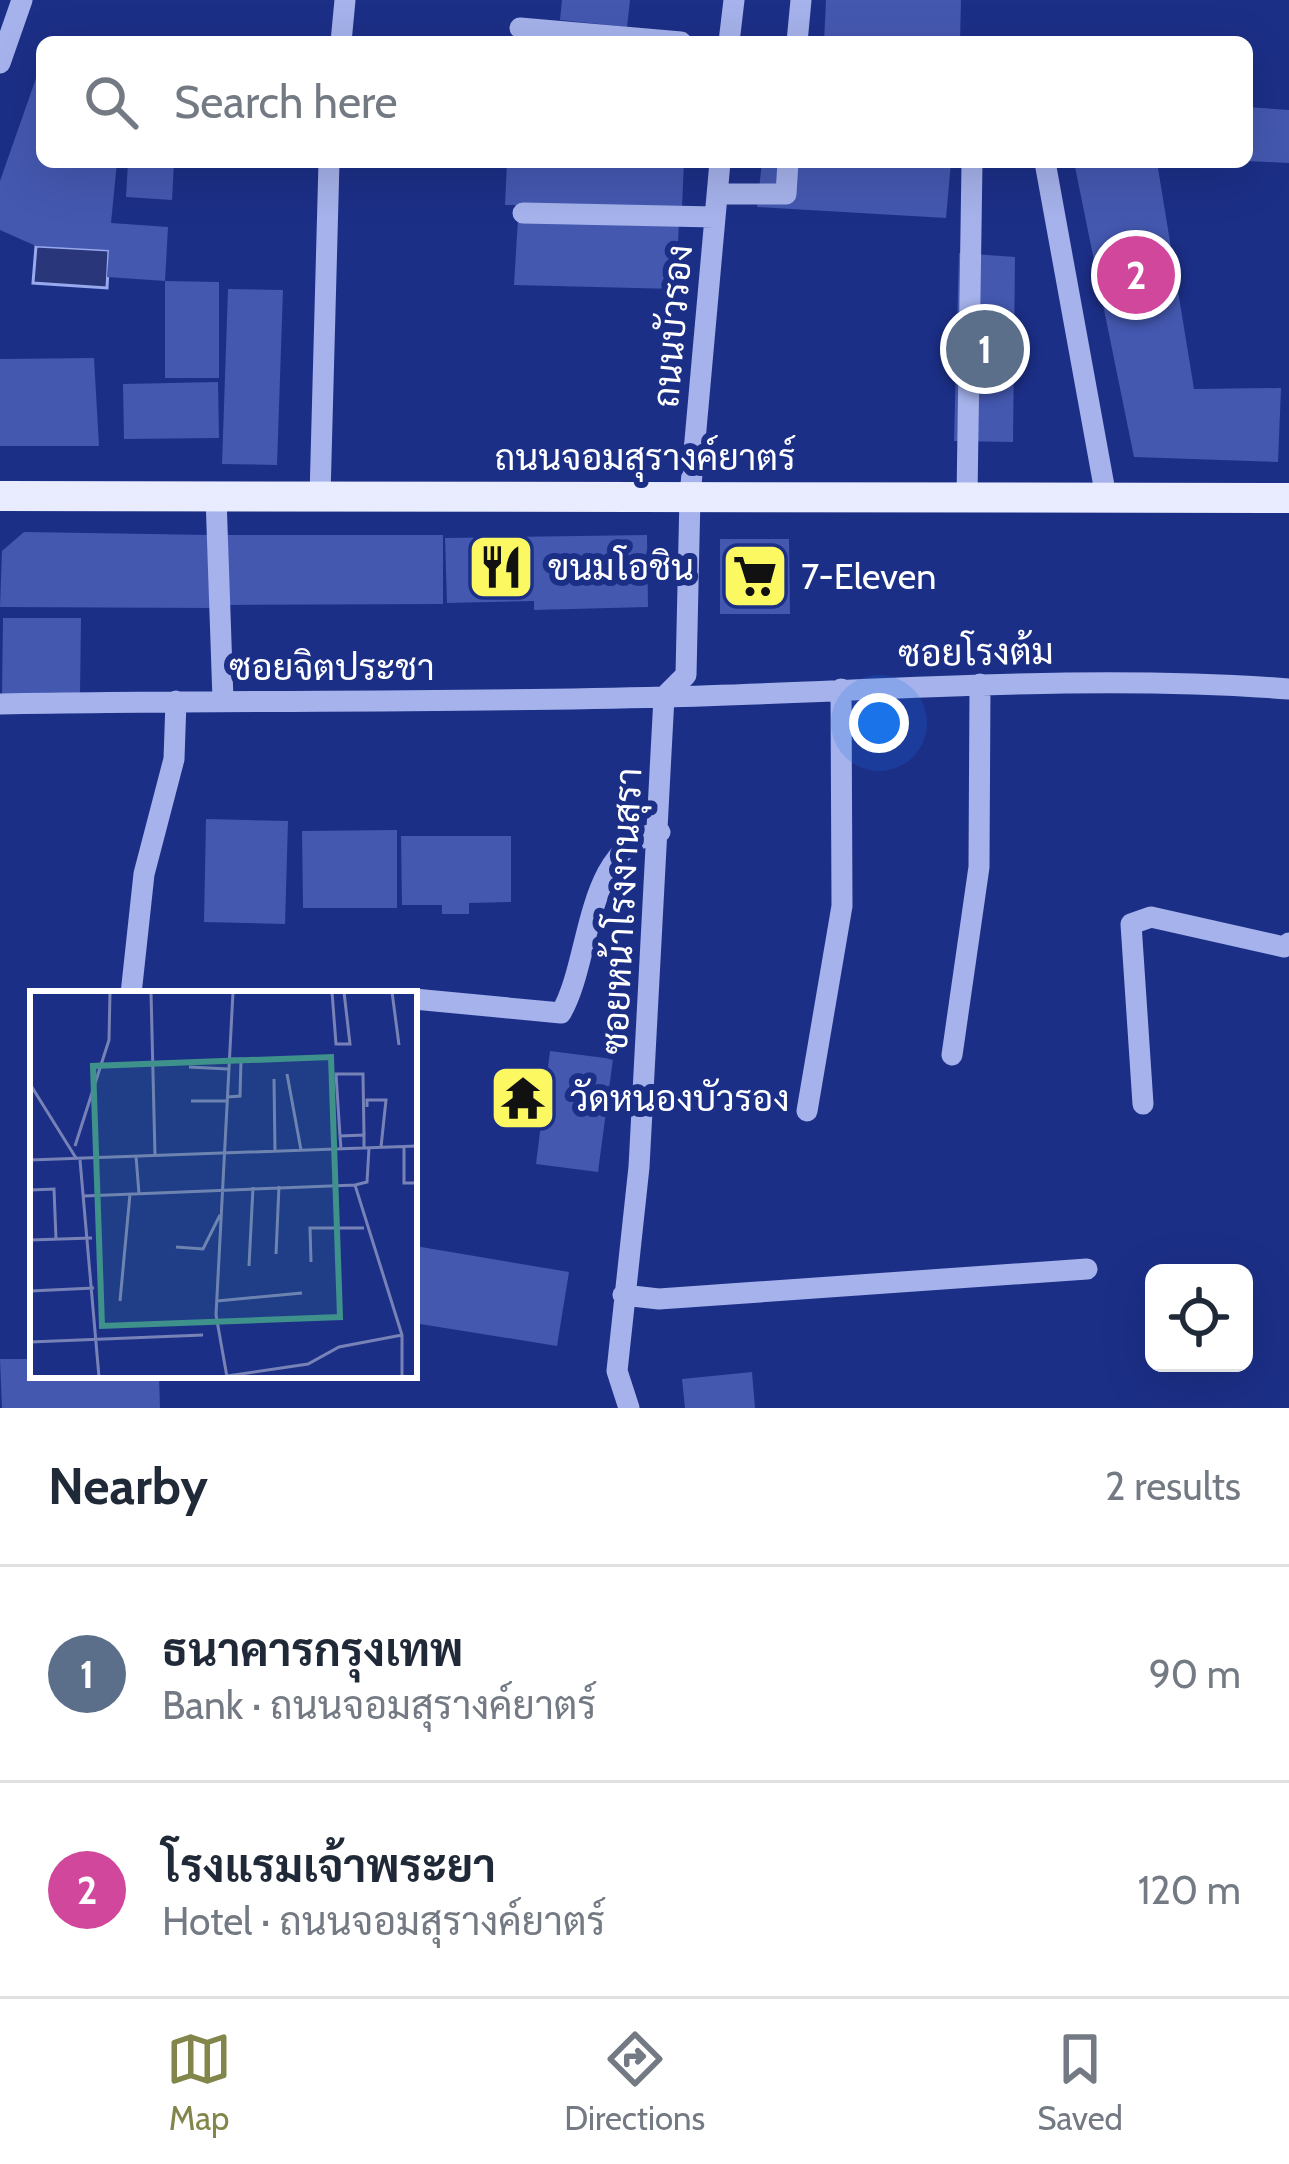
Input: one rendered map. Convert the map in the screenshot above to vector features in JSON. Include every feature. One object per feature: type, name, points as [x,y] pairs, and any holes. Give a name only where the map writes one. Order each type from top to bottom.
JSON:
[{"type":"main road","name":"ถนนจอมสุรางค์ยาตร์","points":[[0,496],[1289,498]]},
{"type":"street","points":[[0,63],[22,0]]},
{"type":"street","points":[[342,36],[345,0]]},
{"type":"street","points":[[730,36],[734,0]]},
{"type":"street","points":[[798,36],[801,0]]},
{"type":"street","points":[[520,28],[611,36]]},
{"type":"street","points":[[320,496],[329,168]]},
{"type":"street","name":"ถนนบัวรอง","points":[[689,496],[719,168]]},
{"type":"street","points":[[523,213],[716,205],[786,194],[788,168]]},
{"type":"street","points":[[967,496],[972,168]]},
{"type":"street","points":[[1046,168],[1106,497]]},
{"type":"street","name":"ซอยหน้าโรงงานสุรา","points":[[629,1408],[616,1371],[640,1167],[664,697],[686,675],[689,496]]},
{"type":"street","points":[[216,497],[223,700]]},
{"type":"street","name":"ซอยโรงต้ม","points":[[664,697],[1187,681],[1289,689]]},
{"type":"street","points":[[952,1055],[979,867],[980,684]]},
{"type":"street","points":[[807,1111],[842,906],[841,689]]},
{"type":"street","name":"ซอยจิตประชา","points":[[0,704],[664,697]]},
{"type":"street","points":[[131,991],[144,874],[174,759],[176,700]]},
{"type":"street","points":[[417,999],[561,1013],[604,878],[641,836],[660,832]]},
{"type":"street","points":[[1143,1104],[1131,924],[1151,917],[1284,947],[1289,943]]},
{"type":"street","points":[[623,1295],[659,1298],[1087,1268]]},
{"type":"water","points":[[36,246],[109,250],[107,288],[33,283]]},
{"type":"building","points":[[562,0],[630,0],[627,27],[560,20]]},
{"type":"building","points":[[826,0],[961,0],[960,36],[824,36]]},
{"type":"building","points":[[36,78],[36,168],[116,168],[111,223],[168,227],[165,281],[107,277],[109,250],[36,246],[0,230],[0,181]]},
{"type":"building","points":[[1253,107],[1289,110],[1289,163],[1253,161]]},
{"type":"building","points":[[128,168],[174,168],[172,200],[126,197]]},
{"type":"building","points":[[507,168],[684,168],[682,207],[505,205]]},
{"type":"building","points":[[761,168],[950,168],[946,218],[757,207]]},
{"type":"building","points":[[1075,168],[1158,168],[1194,389],[1281,388],[1278,462],[1134,457]]},
{"type":"building","points":[[518,219],[679,221],[676,289],[514,285]]},
{"type":"building","points":[[959,253],[1015,257],[1013,442],[954,441]]},
{"type":"building","points":[[165,281],[219,282],[219,378],[165,378]]},
{"type":"building","points":[[228,289],[283,290],[277,465],[222,464]]},
{"type":"building","points":[[94,358],[99,446],[0,446],[0,359]]},
{"type":"building","points":[[218,382],[219,438],[124,439],[123,384]]},
{"type":"building","points":[[24,532],[212,535],[211,608],[0,607],[2,551]]},
{"type":"building","points":[[225,535],[443,535],[443,604],[225,605]]},
{"type":"building","points":[[647,535],[648,607],[534,610],[534,601],[447,603],[445,538]]},
{"type":"building","name":"7-Eleven","points":[[720,539],[789,539],[790,614],[720,614]]},
{"type":"building","points":[[3,618],[81,618],[80,694],[2,694]]},
{"type":"building","points":[[206,819],[288,821],[285,924],[204,922]]},
{"type":"building","points":[[397,830],[397,908],[303,908],[302,831]]},
{"type":"building","points":[[401,836],[511,836],[511,902],[469,903],[469,914],[442,914],[442,905],[402,905]]},
{"type":"building","points":[[550,1051],[613,1059],[598,1172],[536,1164]]},
{"type":"building","points":[[417,1246],[569,1272],[557,1346],[417,1323]]},
{"type":"building","points":[[0,1359],[30,1359],[30,1378],[159,1378],[160,1408],[2,1408]]},
{"type":"building","points":[[752,1372],[755,1408],[685,1408],[682,1379]]},
{"type":"place","name":"โรงแรมเจ้าพระยา","points":[[1136,275]]},
{"type":"place","name":"ธนาคารกรุงเทพ","points":[[985,349]]},
{"type":"place","name":"ขนมโอชิน","points":[[501,567]]},
{"type":"place","name":"7-Eleven","points":[[755,576]]},
{"type":"place","name":"วัดหนองบัวรอง","points":[[523,1098]]}]
